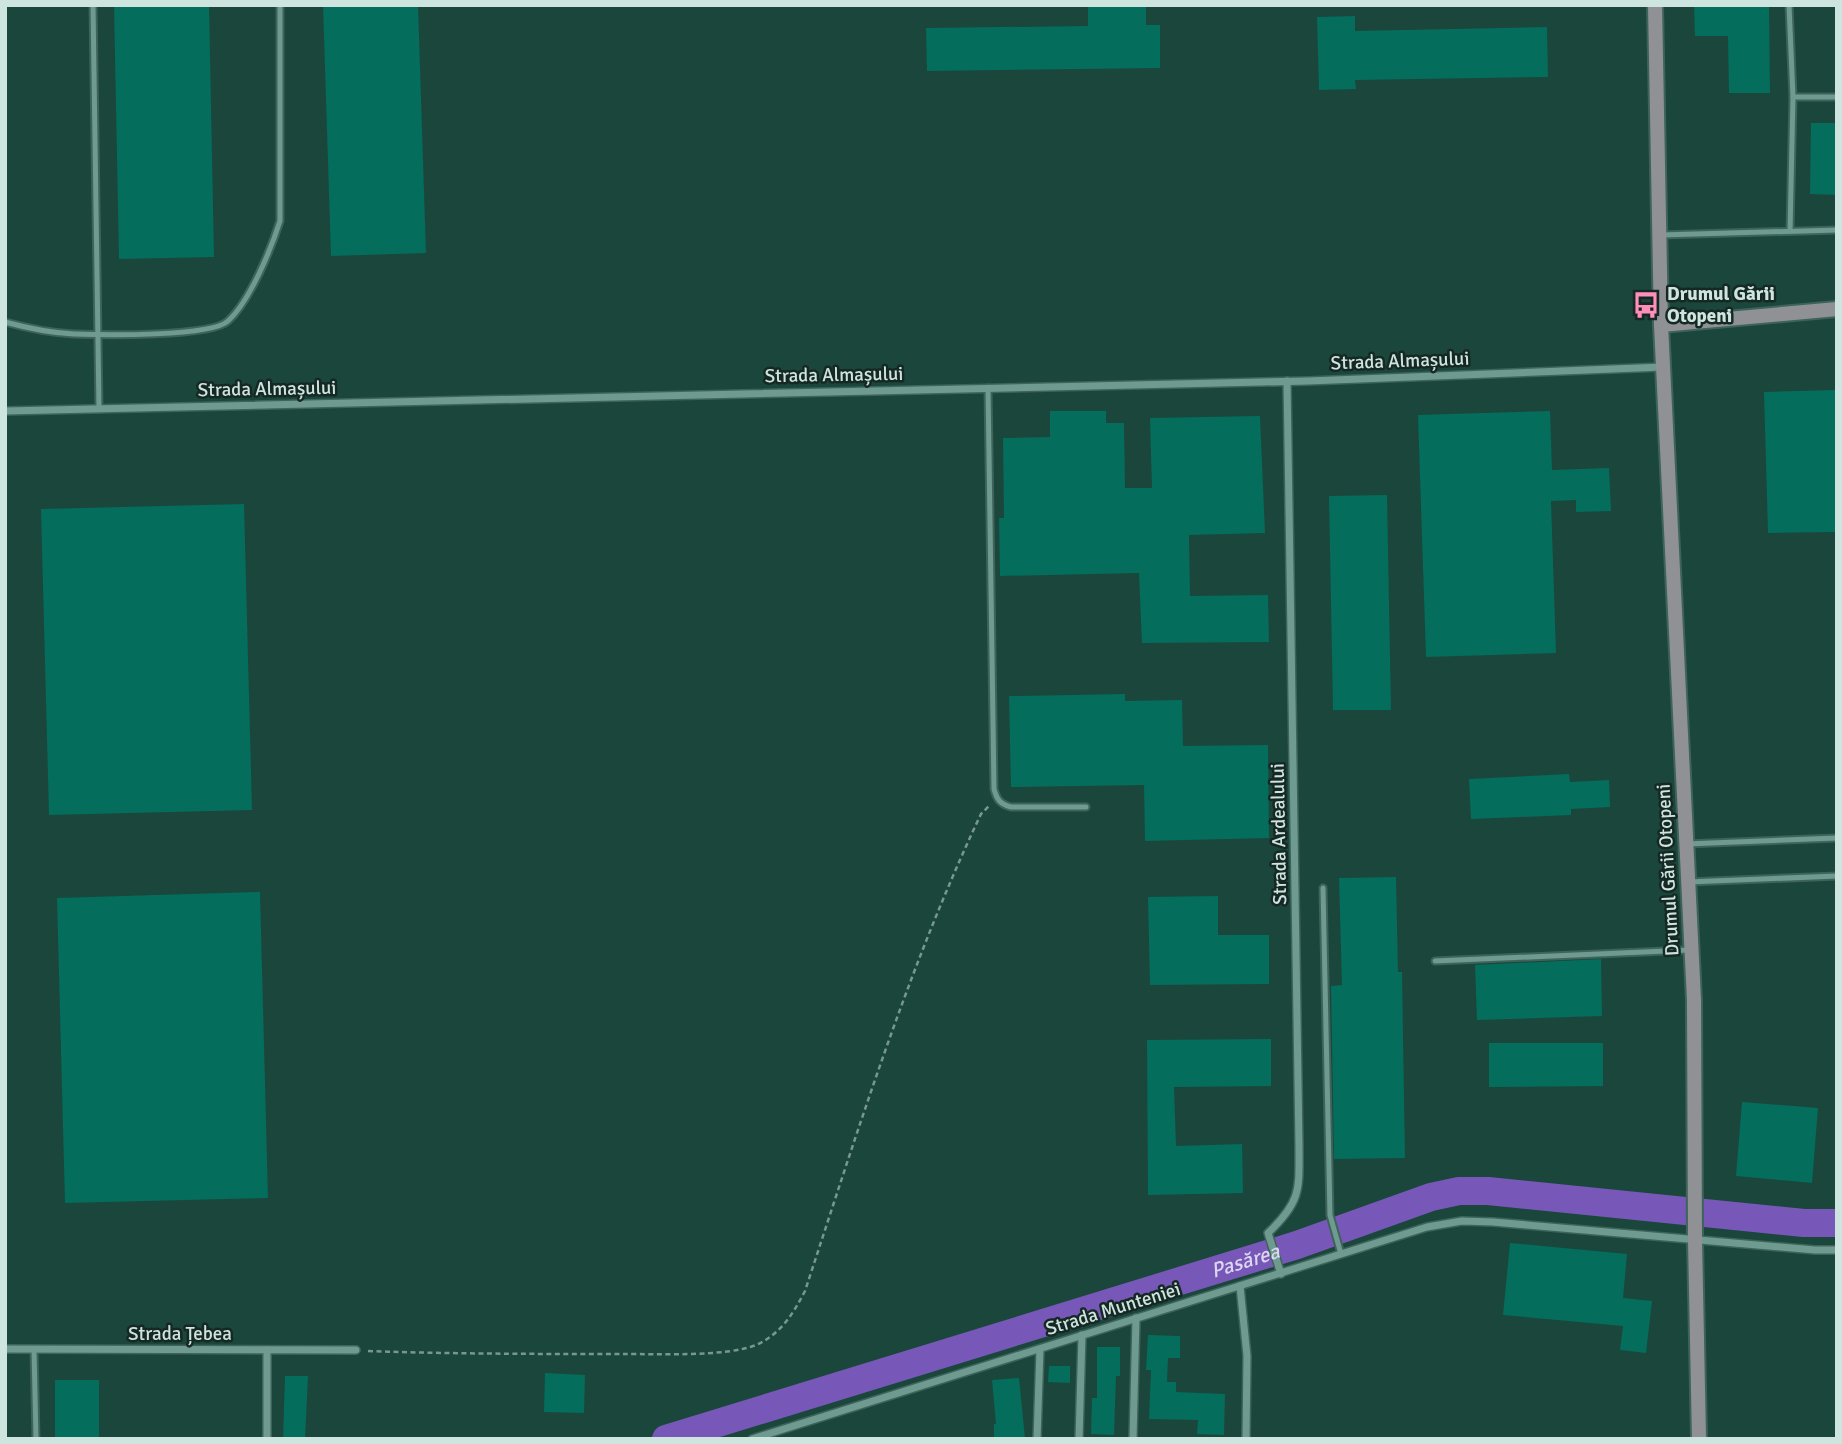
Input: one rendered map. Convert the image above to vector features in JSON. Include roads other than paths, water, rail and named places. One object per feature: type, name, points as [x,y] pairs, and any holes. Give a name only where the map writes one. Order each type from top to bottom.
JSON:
[{"type":"main road","name":"Drumul Gării Otopeni","points":[[1655,5],[1661,325],[1696,1075],[1695,1240],[1699,1439]]},
{"type":"main road","points":[[1661,325],[1837,309]]},
{"type":"street","name":"Strada Almașului","points":[[5,411],[1287,381],[1663,367]]},
{"type":"street","name":"Strada Ardealului","points":[[1281,1274],[1268,1233],[1293,1206],[1299,1187],[1287,381]]},
{"type":"street","name":"Strada Munteniei","points":[[752,1439],[1427,1227],[1462,1221],[1493,1222],[1837,1250]]},
{"type":"street","points":[[1240,1286],[1247,1356],[1246,1439]]},
{"type":"street","points":[[1133,1439],[1136,1318]]},
{"type":"street","points":[[1079,1439],[1082,1335]]},
{"type":"street","name":"Strada Țebea","points":[[5,1349],[356,1350]]},
{"type":"street","points":[[1037,1439],[1040,1349]]},
{"type":"street","points":[[267,1350],[267,1439]]},
{"type":"lane","points":[[93,5],[99,409]]},
{"type":"lane","points":[[5,321],[41,330],[74,334],[198,332],[227,323],[247,294],[272,246],[280,221],[280,5]]},
{"type":"lane","points":[[1789,5],[1793,97],[1790,231]]},
{"type":"lane","points":[[1793,97],[1837,97]]},
{"type":"lane","points":[[1659,235],[1837,230]]},
{"type":"lane","points":[[988,388],[993,789],[996,799],[1002,805],[1011,807],[1086,807]]},
{"type":"lane","points":[[1686,844],[1837,838]]},
{"type":"lane","points":[[1688,883],[1837,876]]},
{"type":"lane","points":[[1323,888],[1331,1215],[1341,1254]]},
{"type":"lane","points":[[1435,961],[1692,950]]},
{"type":"lane","points":[[34,1349],[36,1439]]},
{"type":"waterway","name":"Pasărea","points":[[666,1439],[1297,1245],[1431,1197],[1459,1191],[1488,1191],[1804,1223],[1837,1223]]},
{"type":"place","name":"Drumul Gării Otopeni","points":[[1646,305]]}]
